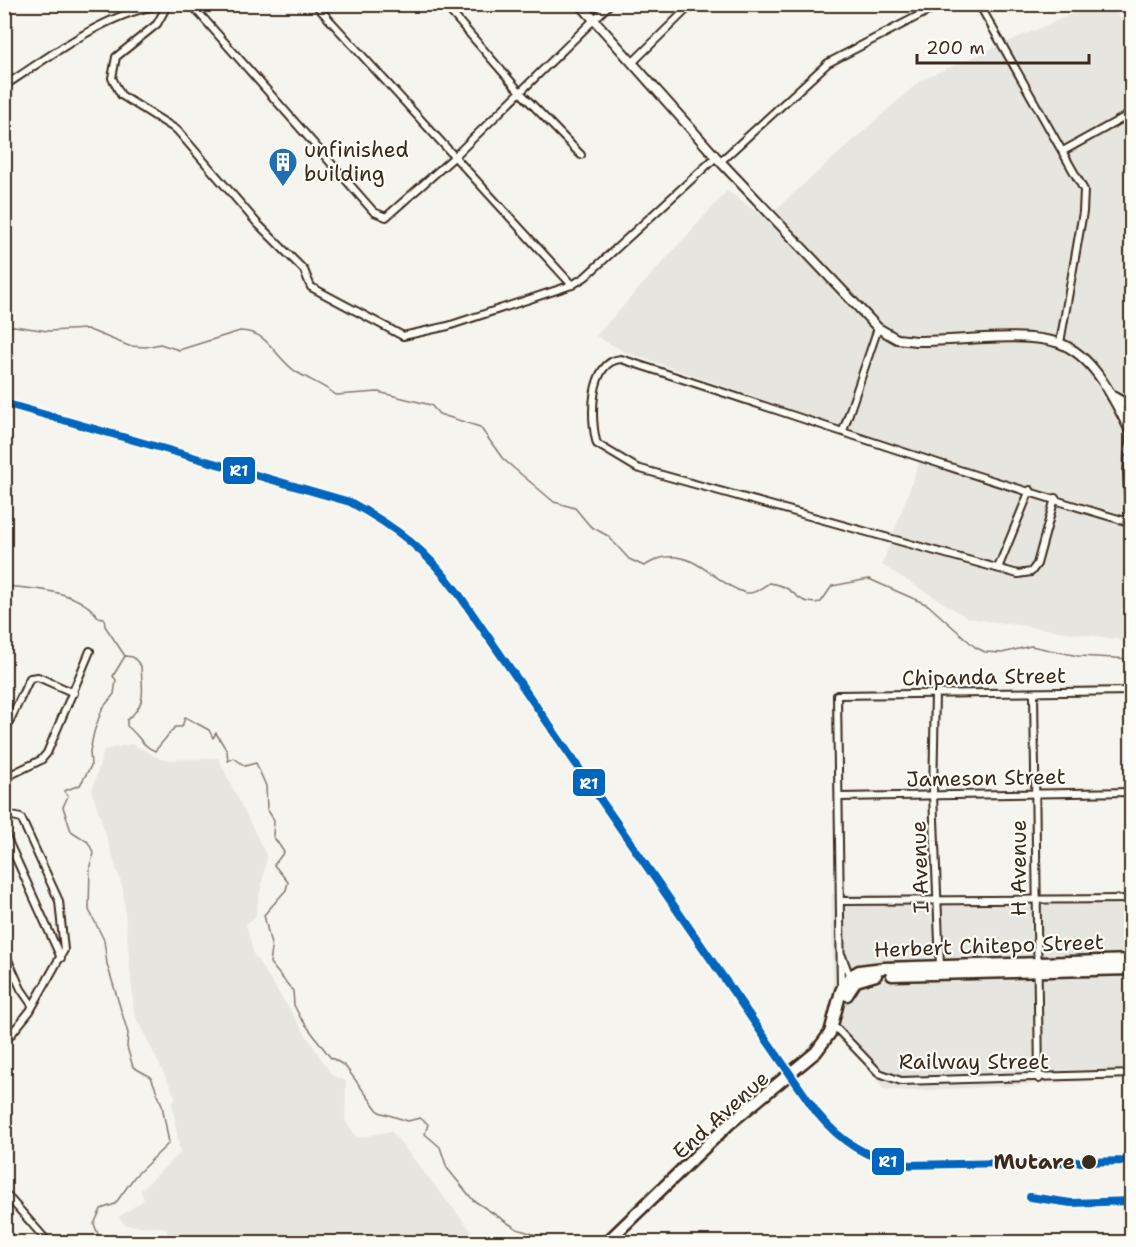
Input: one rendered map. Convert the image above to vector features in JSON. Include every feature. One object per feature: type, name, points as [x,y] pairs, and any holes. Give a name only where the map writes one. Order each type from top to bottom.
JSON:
[{"type":"highway","name":"Herbert Chitepo Street","points":[[853,979],[1131,960]]},
{"type":"highway","name":"Herbert Chitepo Street","points":[[853,979],[870,969],[940,966],[1131,969]]},
{"type":"highway","name":"End Avenue","points":[[608,1242],[729,1124],[816,1052],[830,1033],[842,991],[853,979]]},
{"type":"highway","name":"End Avenue","points":[[608,1242],[755,1109],[818,1057],[837,1029],[853,979]]},
{"type":"main road","points":[[1113,397],[1131,408]]},
{"type":"main road","points":[[1131,431],[1131,539]]},
{"type":"street","points":[[4,86],[83,35],[126,15],[167,4]]},
{"type":"street","points":[[167,4],[157,24],[116,57],[112,71],[115,86],[121,95],[177,130],[257,223],[304,270],[312,287],[403,336],[458,323],[572,285],[585,277],[828,63],[940,4]]},
{"type":"street","points":[[191,4],[380,216],[392,214],[454,157],[610,4]]},
{"type":"street","points":[[315,4],[572,285]]},
{"type":"street","points":[[444,4],[520,92],[581,155]]},
{"type":"street","points":[[580,4],[719,159],[878,328],[897,339],[916,341],[1030,338],[1060,343],[1076,353],[1097,374],[1113,397],[1131,431]]},
{"type":"street","points":[[632,63],[692,4]]},
{"type":"street","points":[[980,4],[1084,190],[1060,343]]},
{"type":"street","points":[[1063,151],[1131,113]]},
{"type":"street","points":[[843,431],[878,328]]},
{"type":"street","points":[[1055,498],[1040,556],[1031,572],[1018,574],[637,468],[597,444],[591,413],[593,399],[607,364],[613,359],[621,359],[843,431],[1030,490],[1055,498],[1131,523]]},
{"type":"street","points":[[998,568],[1030,490]]},
{"type":"street","points":[[4,778],[44,757],[74,693],[90,651]]},
{"type":"street","points":[[4,733],[30,678],[38,677],[74,693]]},
{"type":"street","name":"Chipanda Street","points":[[837,695],[1131,692]]},
{"type":"street","name":"I Avenue","points":[[935,693],[933,795],[940,966]]},
{"type":"street","name":"H Avenue","points":[[1034,693],[1039,1079]]},
{"type":"street","name":"End Avenue","points":[[837,695],[842,991]]},
{"type":"street","name":"Jameson Street","points":[[840,797],[1131,792]]},
{"type":"street","points":[[4,814],[21,818],[59,901],[64,950],[62,958],[32,1005],[4,1042]]},
{"type":"street","points":[[4,832],[62,958]]},
{"type":"street","points":[[842,901],[1131,899]]},
{"type":"street","points":[[4,951],[21,989],[32,1005]]},
{"type":"street","name":"End Avenue","points":[[840,951],[853,979]]},
{"type":"street","name":"Railway Street","points":[[837,1029],[879,1073],[889,1079],[901,1081],[1039,1079],[1131,1074]]},
{"type":"street","points":[[4,1192],[48,1242]]},
{"type":"shaded area","points":[[1092,5],[1111,5],[1131,34],[1132,607],[1122,608],[1122,640],[968,618],[882,565],[922,455],[623,351],[596,336],[727,191],[766,218],[921,80]]},
{"type":"shaded area","points":[[132,744],[163,760],[218,758],[267,857],[255,917],[246,924],[254,955],[332,1075],[346,1081],[345,1120],[357,1138],[391,1131],[480,1242],[167,1242],[167,1228],[125,1225],[119,1217],[144,1200],[141,1190],[180,1153],[172,1102],[176,1098],[134,1013],[123,889],[92,791],[104,750]]},
{"type":"shaded area","points":[[832,894],[1131,898],[1131,1079],[910,1091],[884,1089],[833,1026]]},
{"type":"waterway","points":[[4,327],[14,326],[48,331],[87,329],[129,346],[146,347],[160,344],[179,350],[240,331],[250,332],[270,345],[295,371],[336,395],[378,392],[431,405],[439,414],[480,427],[503,459],[554,502],[575,508],[590,526],[608,536],[629,559],[644,566],[660,558],[677,557],[697,564],[724,583],[743,592],[754,592],[769,583],[786,588],[806,602],[812,603],[821,602],[832,586],[869,579],[928,605],[975,647],[985,652],[1002,653],[1031,646],[1078,656],[1132,659]]},
{"type":"waterway","points":[[4,586],[56,593],[80,601],[98,617],[104,618],[105,626],[125,656],[113,676],[116,680],[114,694],[102,709],[94,732],[90,751],[91,766],[80,785],[64,791],[68,796],[63,807],[71,831],[88,842],[94,854],[90,865],[89,910],[104,940],[107,964],[128,1033],[127,1047],[133,1067],[151,1077],[162,1105],[169,1143],[135,1176],[115,1204],[101,1209],[94,1224],[98,1234],[90,1242]]},
{"type":"waterway","points":[[125,656],[133,657],[141,666],[143,690],[141,702],[134,714],[127,720],[127,726],[147,746],[155,751],[175,727],[182,727],[185,717],[209,730],[213,738],[216,733],[227,751],[228,761],[234,758],[245,766],[256,763],[266,786],[267,809],[274,820],[273,836],[284,852],[274,865],[288,882],[286,890],[264,915],[272,949],[270,963],[293,991],[294,1005],[300,1017],[330,1057],[345,1066],[379,1112],[408,1121],[420,1118],[428,1124],[425,1134],[440,1147],[447,1168],[473,1200],[517,1229],[559,1242]]},
{"type":"railway","points":[[757,1027],[817,1113],[837,1135],[851,1147],[886,1162],[925,1166],[1132,1161]]},
{"type":"railway","points":[[1030,1197],[1071,1203],[1132,1201]]},
{"type":"transit line","name":"R1","points":[[4,403],[350,502],[410,541],[435,565],[458,593],[817,1113],[835,1132],[855,1147],[877,1158],[903,1165],[1132,1161]]},
{"type":"transit line","name":"R1","points":[[1030,1197],[1071,1203],[1132,1201]]},
{"type":"place","name":"unfinished building","points":[[283,188]]},
{"type":"place","name":"Mutare","points":[[1089,1162]]}]
